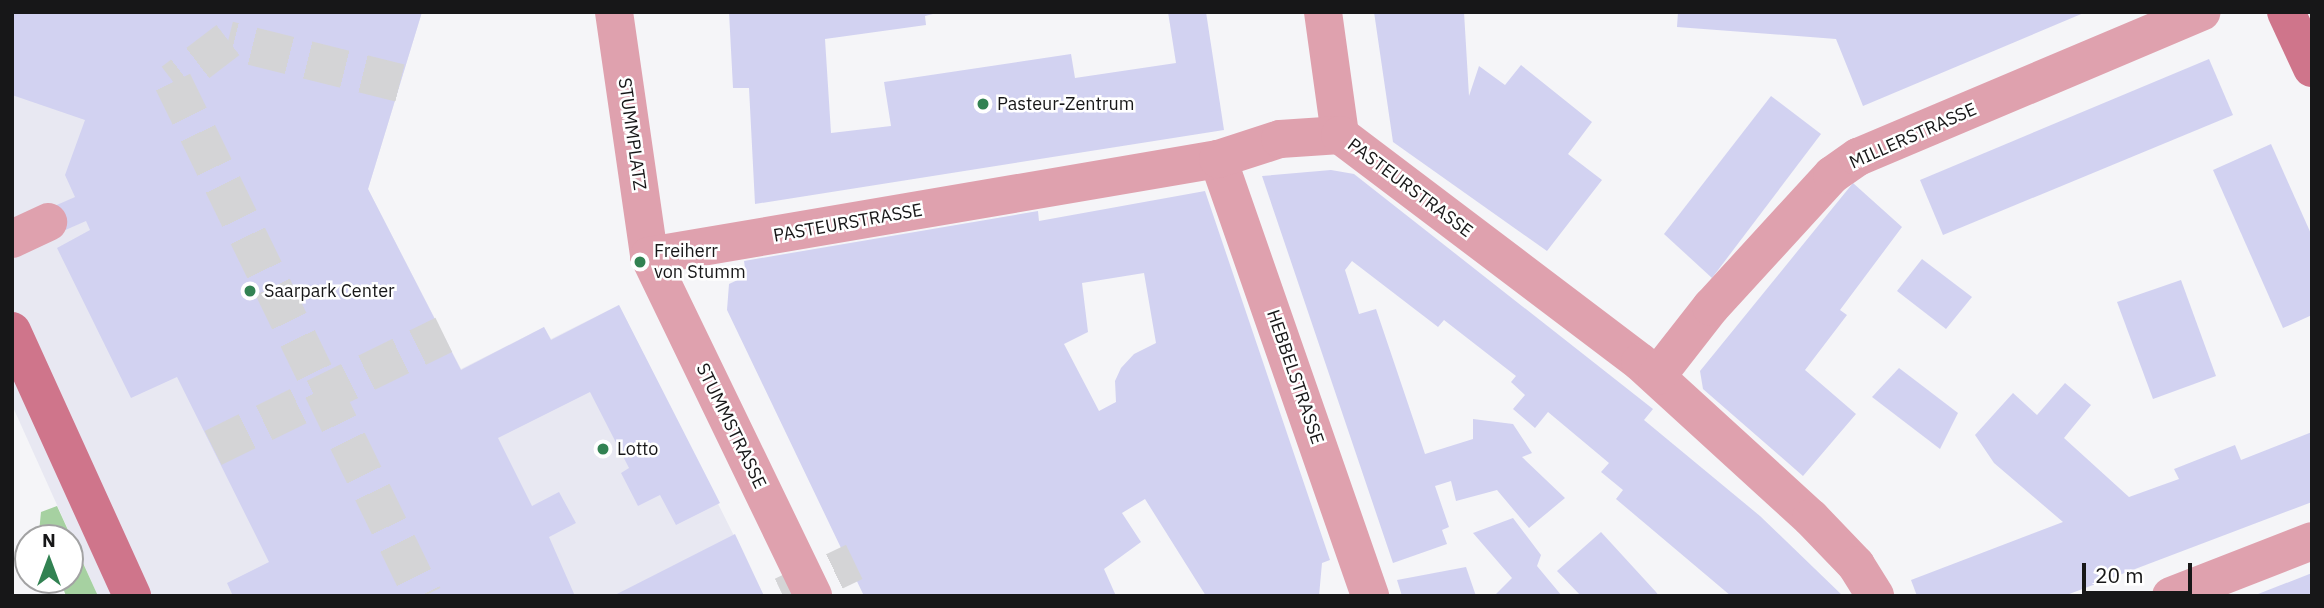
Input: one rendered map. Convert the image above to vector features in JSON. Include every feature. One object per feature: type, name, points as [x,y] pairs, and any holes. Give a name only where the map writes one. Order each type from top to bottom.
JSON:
[{"type":"main road","points":[[2286,12],[2312,68]]},
{"type":"main road","points":[[12,331],[132,596]]},
{"type":"street","name":"STUMMPLATZ","points":[[614,12],[649,256]]},
{"type":"street","points":[[1323,12],[1340,135]]},
{"type":"street","name":"MILLERSTRASSE","points":[[1657,376],[1730,287],[1832,175],[1858,157],[2202,12]]},
{"type":"street","name":"PASTEURSTRASSE","points":[[649,256],[1218,159],[1280,139],[1340,135],[1657,376],[1811,519],[1856,565],[1875,596]]},
{"type":"street","name":"HEBBELSTRASSE","points":[[1218,159],[1370,596]]},
{"type":"street","points":[[12,239],[48,222]]},
{"type":"street","name":"STUMMSTRASSE","points":[[649,256],[813,596]]},
{"type":"street","points":[[2171,596],[2312,541]]},
{"type":"shaded area","name":"Saarpark Center","points":[[12,12],[422,12],[368,189],[461,369],[544,327],[551,339],[619,305],[764,596],[98,596],[84,565],[84,524],[66,524],[12,405]]},
{"type":"green space","points":[[57,506],[65,524],[40,524],[41,512]]},
{"type":"green space","points":[[84,565],[98,596],[65,594],[84,594]]},
{"type":"building","name":"Saarpark Center","points":[[12,12],[422,12],[368,189],[461,370],[544,327],[551,340],[619,305],[720,503],[676,525],[660,495],[638,506],[621,473],[629,468],[590,392],[498,438],[532,506],[559,492],[576,523],[549,537],[575,596],[233,596],[227,583],[269,562],[177,377],[131,398],[57,248],[90,230],[86,221],[54,235],[43,211],[75,197],[65,175],[85,120],[12,95]]},
{"type":"building","points":[[729,12],[941,12],[925,16],[926,25],[825,39],[831,133],[891,126],[884,82],[1071,54],[1075,78],[1176,63],[1168,12],[1206,12],[1224,130],[755,204],[749,88],[733,88]]},
{"type":"building","points":[[1374,12],[1464,12],[1469,96],[1479,66],[1505,85],[1521,65],[1592,122],[1568,154],[1602,180],[1547,251],[1393,142]]},
{"type":"building","points":[[1678,12],[2086,12],[1863,106],[1836,39],[1677,27]]},
{"type":"building","points":[[2209,59],[2233,115],[1943,235],[1920,180]]},
{"type":"building","points":[[1771,96],[1821,134],[1712,278],[1664,234]]},
{"type":"building","points":[[2271,144],[2312,236],[2312,315],[2283,328],[2213,170]]},
{"type":"building","points":[[1331,170],[1354,174],[1653,409],[1644,420],[1760,516],[1843,596],[1731,596],[1616,499],[1623,490],[1601,472],[1609,463],[1548,412],[1535,428],[1513,409],[1525,395],[1511,382],[1516,376],[1444,320],[1438,327],[1352,261],[1345,270],[1359,314],[1376,309],[1425,454],[1473,439],[1473,419],[1513,424],[1532,453],[1522,457],[1565,498],[1529,528],[1497,490],[1456,501],[1451,481],[1435,486],[1449,527],[1442,530],[1447,544],[1393,563],[1262,176]]},
{"type":"building","points":[[1853,183],[1902,227],[1840,310],[1847,315],[1805,370],[1856,414],[1803,476],[1703,389],[1700,371]]},
{"type":"building","points":[[1205,191],[1330,560],[1322,563],[1319,596],[1206,596],[1145,499],[1122,513],[1141,542],[1104,569],[1116,596],[864,596],[727,310],[729,284],[746,276],[744,261],[1038,211],[1039,221]],"holes":[[[1144,273],[1156,343],[1134,354],[1121,368],[1115,381],[1116,402],[1099,411],[1064,344],[1088,332],[1082,283]]]},
{"type":"building","points":[[1922,259],[1972,297],[1946,329],[1897,291]]},
{"type":"building","points":[[2181,280],[2216,376],[2153,399],[2117,302]]},
{"type":"building","points":[[1899,368],[1958,413],[1940,449],[1872,397]]},
{"type":"building","points":[[2065,383],[2091,405],[2064,438],[2129,497],[2179,479],[2174,469],[2235,445],[2241,460],[2312,432],[2312,502],[2064,596],[1917,596],[1911,580],[2063,522],[1994,463],[1975,435],[2013,393],[2037,415]]},
{"type":"building","points":[[1513,518],[1541,555],[1537,566],[1562,596],[1494,596],[1512,578],[1473,533]]},
{"type":"building","points":[[1601,532],[1659,596],[1581,596],[1557,571]]},
{"type":"building","points":[[735,534],[764,596],[613,596]]},
{"type":"building","points":[[1466,567],[1476,596],[1402,596],[1397,580]]},
{"type":"building","points":[[2312,573],[2312,596],[2253,596]]},
{"type":"tunnel","points":[[400,83],[228,40],[173,82],[423,596]]},
{"type":"tunnel","points":[[213,448],[444,335]]},
{"type":"tunnel","points":[[783,596],[854,562]]},
{"type":"place","name":"Pasteur-Zentrum","points":[[983,104]]},
{"type":"place","name":"Freiherr von Stumm","points":[[640,262]]},
{"type":"place","name":"Saarpark Center","points":[[250,291]]},
{"type":"place","name":"Lotto","points":[[603,449]]}]
